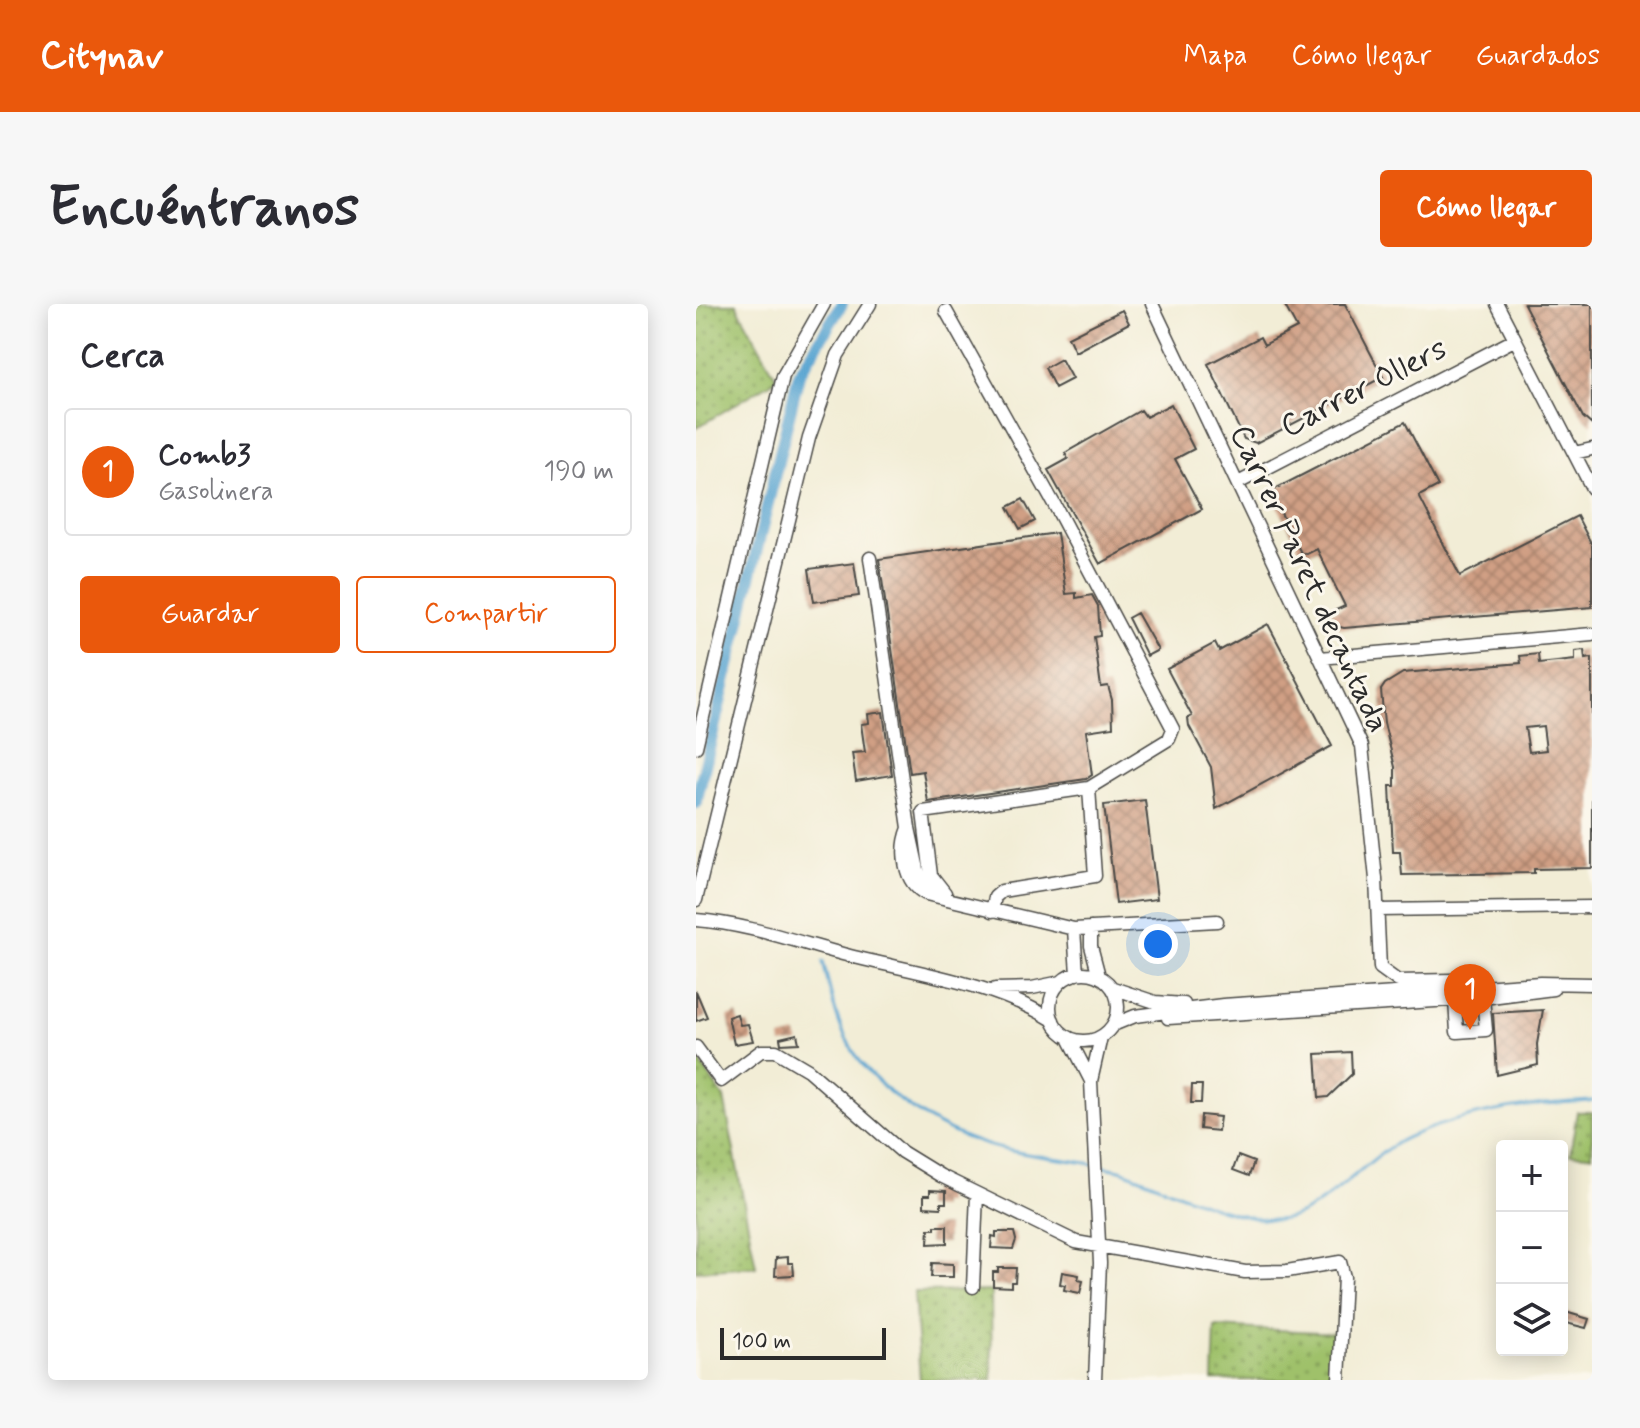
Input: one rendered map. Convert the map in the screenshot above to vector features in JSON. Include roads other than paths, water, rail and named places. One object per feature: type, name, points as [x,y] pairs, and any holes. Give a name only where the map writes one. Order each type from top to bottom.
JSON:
[{"type":"street","points":[[696,747],[783,376],[824,304]]},
{"type":"street","points":[[696,900],[809,438],[838,355],[870,304]]},
{"type":"street","name":"Carrer Paret decantada","points":[[1152,304],[1362,746],[1378,910],[1380,968],[1398,981],[1453,980],[1485,992]]},
{"type":"street","points":[[1497,304],[1592,488]]},
{"type":"street","points":[[946,311],[1172,721],[1169,739],[1089,788],[923,812],[931,875],[954,900]]},
{"type":"street","name":"Carrer Ollers","points":[[1238,483],[1514,340]]},
{"type":"street","points":[[1574,453],[1592,449]]},
{"type":"street","points":[[870,558],[909,828],[926,887],[954,900],[1007,916],[1074,929],[1217,921]]},
{"type":"street","points":[[1320,658],[1592,634]]},
{"type":"street","points":[[992,911],[995,897],[1002,891],[1095,876],[1089,788]]},
{"type":"street","points":[[1378,910],[1592,907]]},
{"type":"street","points":[[696,920],[746,929],[983,989],[1034,1008],[1053,1020],[1069,1038],[1091,1081]]},
{"type":"street","points":[[1091,928],[1091,946],[1099,976],[1113,988],[1155,1002],[1223,1005]]},
{"type":"street","points":[[1074,929],[1077,974]]},
{"type":"street","points":[[983,989],[1032,988],[1061,982],[1077,974],[1099,976]]},
{"type":"street","points":[[1053,1020],[1052,996],[1061,982]]},
{"type":"street","points":[[1069,1038],[1089,1041],[1101,1037],[1113,1025],[1135,1016],[1223,1005],[1592,984]]},
{"type":"street","points":[[1113,988],[1119,1007],[1113,1025]]},
{"type":"street","points":[[1154,1014],[1187,1018],[1455,1000],[1485,992]]},
{"type":"street","points":[[1455,1000],[1457,1032],[1486,1030],[1485,992]]},
{"type":"street","points":[[1095,1380],[1099,1249],[1091,1081],[1101,1037]]},
{"type":"street","points":[[696,1047],[721,1081],[761,1051],[782,1054],[839,1094],[902,1152],[977,1194],[1076,1242],[1099,1249],[1158,1254],[1245,1272],[1287,1271],[1340,1262],[1344,1277],[1339,1380]]},
{"type":"street","points":[[973,1287],[977,1194]]},
{"type":"waterway","points":[[696,803],[799,374],[842,304]]},
{"type":"waterway","points":[[823,962],[836,1014],[849,1044],[877,1080],[915,1111],[980,1143],[1025,1154],[1093,1164]]},
{"type":"waterway","points":[[1100,1166],[1120,1170],[1217,1208],[1275,1220],[1309,1210],[1392,1146],[1430,1128],[1498,1110],[1592,1101]]},
{"type":"place","name":"Comb3","points":[[1470,1030]]}]
